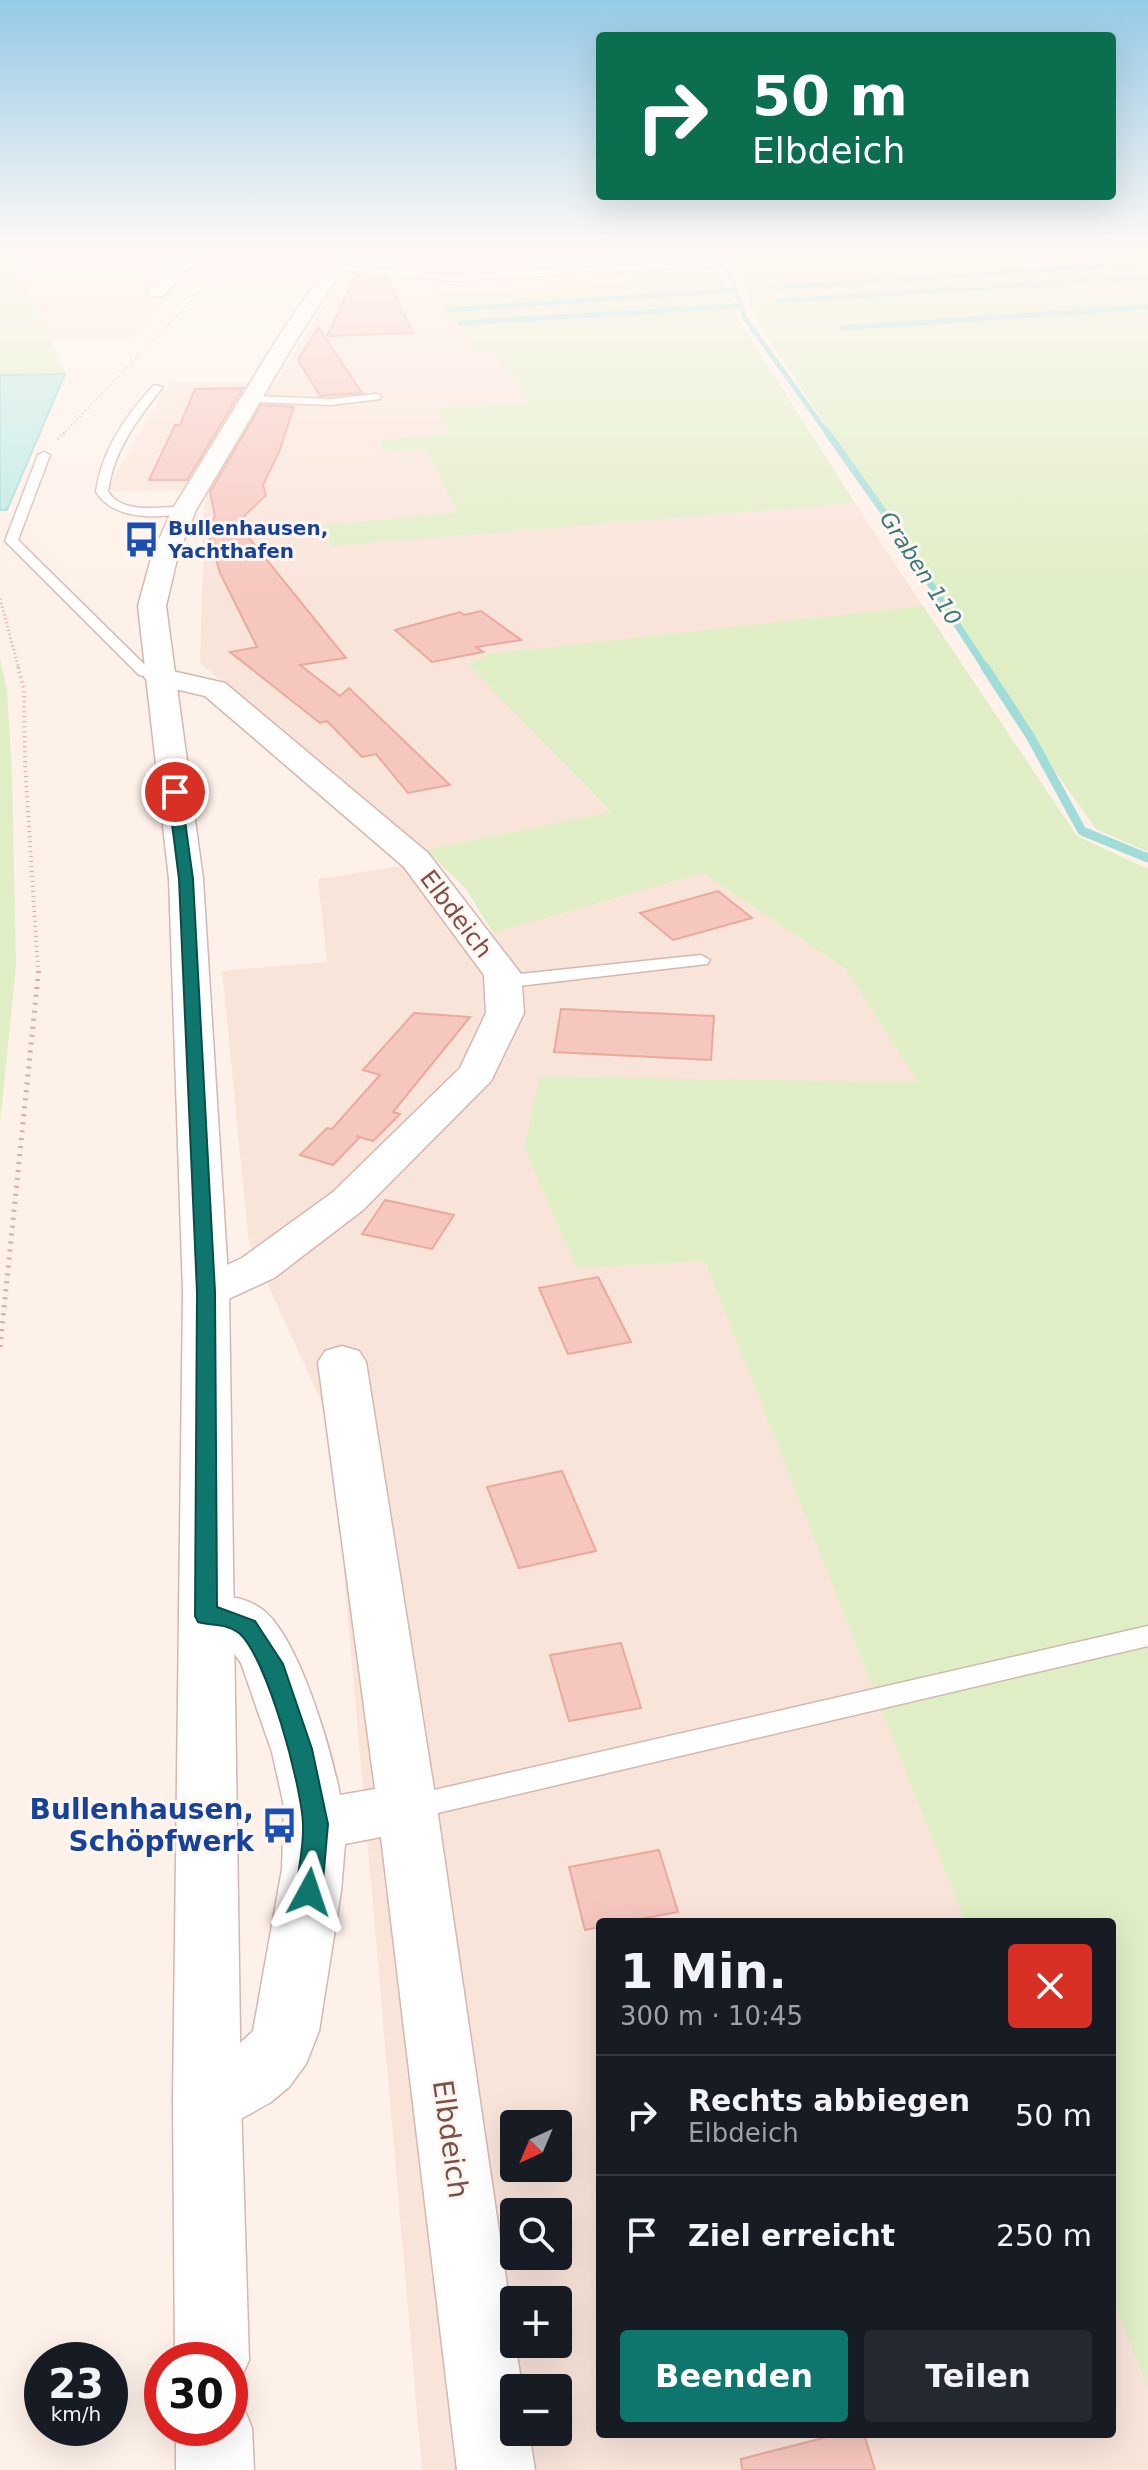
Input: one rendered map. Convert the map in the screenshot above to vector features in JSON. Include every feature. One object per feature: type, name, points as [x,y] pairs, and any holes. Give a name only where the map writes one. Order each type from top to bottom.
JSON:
[{"type":"street","points":[[212,2342],[207,2101],[206,1292],[186,879],[152,606],[165,555],[184,510],[273,364]]},
{"type":"street","name":"Elbdeich","points":[[159,677],[215,689],[416,860],[502,974],[505,1013],[477,1073],[348,1201],[258,1268],[206,1292]]},
{"type":"street","name":"Elbdeich","points":[[342,1362],[407,1808],[496,2470]]},
{"type":"street","points":[[206,1616],[219,1615],[247,1627],[272,1664],[300,1749],[315,1824],[309,1892],[282,2046],[263,2067],[240,2084],[207,2101]]},
{"type":"street","points":[[315,1824],[407,1808]]},
{"type":"street","points":[[214,2446],[215,2470]]},
{"type":"lane","points":[[158,387],[119,444],[107,470],[102,492],[110,504],[123,510],[184,510]]},
{"type":"lane","points":[[251,399],[331,402],[376,397]]},
{"type":"lane","points":[[44,455],[11,541],[144,672],[159,677]]},
{"type":"lane","points":[[502,982],[701,960]]},
{"type":"lane","points":[[407,1808],[1148,1636]]},
{"type":"path","points":[[44,455],[131,364]]},
{"type":"path","points":[[0,599],[24,689],[25,764],[39,963],[0,1347]]},
{"type":"shaded area","points":[[287,364],[504,364],[528,401],[436,408],[451,433],[381,451],[426,450],[459,512],[323,525],[331,545],[855,503],[923,606],[489,654],[469,663],[611,813],[426,850],[200,663],[205,490],[106,491],[170,382],[276,382]]},
{"type":"shaded area","points":[[413,864],[470,939],[703,873],[846,969],[919,1083],[541,1077],[524,1147],[576,1268],[705,1261],[963,1918],[596,1918],[596,2438],[1116,2438],[1116,2308],[1148,2389],[1148,2470],[422,2470],[331,1423],[249,1243],[222,971],[327,962],[318,879]]},
{"type":"green space","points":[[0,364],[61,364],[65,374],[0,375]]},
{"type":"green space","points":[[504,364],[767,364],[855,503],[331,546],[323,525],[458,512],[426,450],[381,451],[381,440],[450,433],[436,408],[528,401]]},
{"type":"green space","points":[[785,364],[1148,364],[1148,852],[1096,829],[1030,736]]},
{"type":"green space","points":[[923,606],[1077,836],[1148,869],[1148,2389],[1116,2308],[1116,1918],[963,1918],[705,1261],[576,1268],[524,1147],[540,1077],[918,1082],[846,969],[703,873],[493,933],[466,889],[426,850],[611,812],[468,664],[489,654]]},
{"type":"green space","points":[[0,659],[7,691],[12,774],[16,966],[0,1124]]},
{"type":"water","points":[[65,374],[7,510],[0,510],[0,375]]},
{"type":"building","points":[[301,364],[343,364],[362,393],[320,396]]},
{"type":"building","points":[[243,388],[187,480],[149,480],[175,425],[180,425],[195,389]]},
{"type":"building","points":[[261,405],[294,407],[279,452],[263,485],[266,495],[237,523],[346,658],[300,665],[340,696],[349,688],[450,785],[408,793],[376,754],[362,757],[327,721],[320,723],[230,652],[257,647],[220,573],[207,529],[215,516],[210,492]]},
{"type":"building","points":[[481,611],[521,640],[476,647],[483,652],[432,662],[395,630],[460,612],[464,615]]},
{"type":"building","points":[[718,891],[752,918],[673,940],[640,913]]},
{"type":"building","points":[[561,1009],[714,1016],[711,1060],[554,1052]]},
{"type":"building","points":[[414,1013],[470,1017],[393,1112],[400,1114],[373,1141],[360,1137],[333,1165],[300,1155],[327,1128],[332,1129],[380,1075],[363,1070]]},
{"type":"building","points":[[385,1200],[454,1215],[432,1249],[362,1234]]},
{"type":"building","points":[[598,1277],[631,1342],[568,1354],[539,1288]]},
{"type":"building","points":[[562,1471],[596,1551],[519,1568],[487,1487]]},
{"type":"building","points":[[621,1643],[641,1708],[569,1721],[550,1655]]},
{"type":"building","points":[[659,1850],[678,1912],[646,1918],[596,1918],[596,1928],[585,1930],[569,1867]]},
{"type":"building","points":[[823,2438],[865,2438],[875,2470],[742,2470],[741,2459]]},
{"type":"waterway","name":"Graben 110","points":[[778,364],[828,434]]},
{"type":"waterway","name":"Graben 110","points":[[827,432],[885,514],[986,669]]},
{"type":"waterway","name":"Graben 110","points":[[985,667],[1030,736],[1082,831],[1148,858]]},
{"type":"place","name":"Bullenhausen, Yachthafen","points":[[142,540]]},
{"type":"place","name":"Bullenhausen, Schöpfwerk","points":[[280,1825]]},
{"type":"route","points":[[175,792],[186,879],[206,1292],[206,1616],[233,1618],[247,1627],[272,1664],[300,1749],[315,1824],[309,1892]]}]
